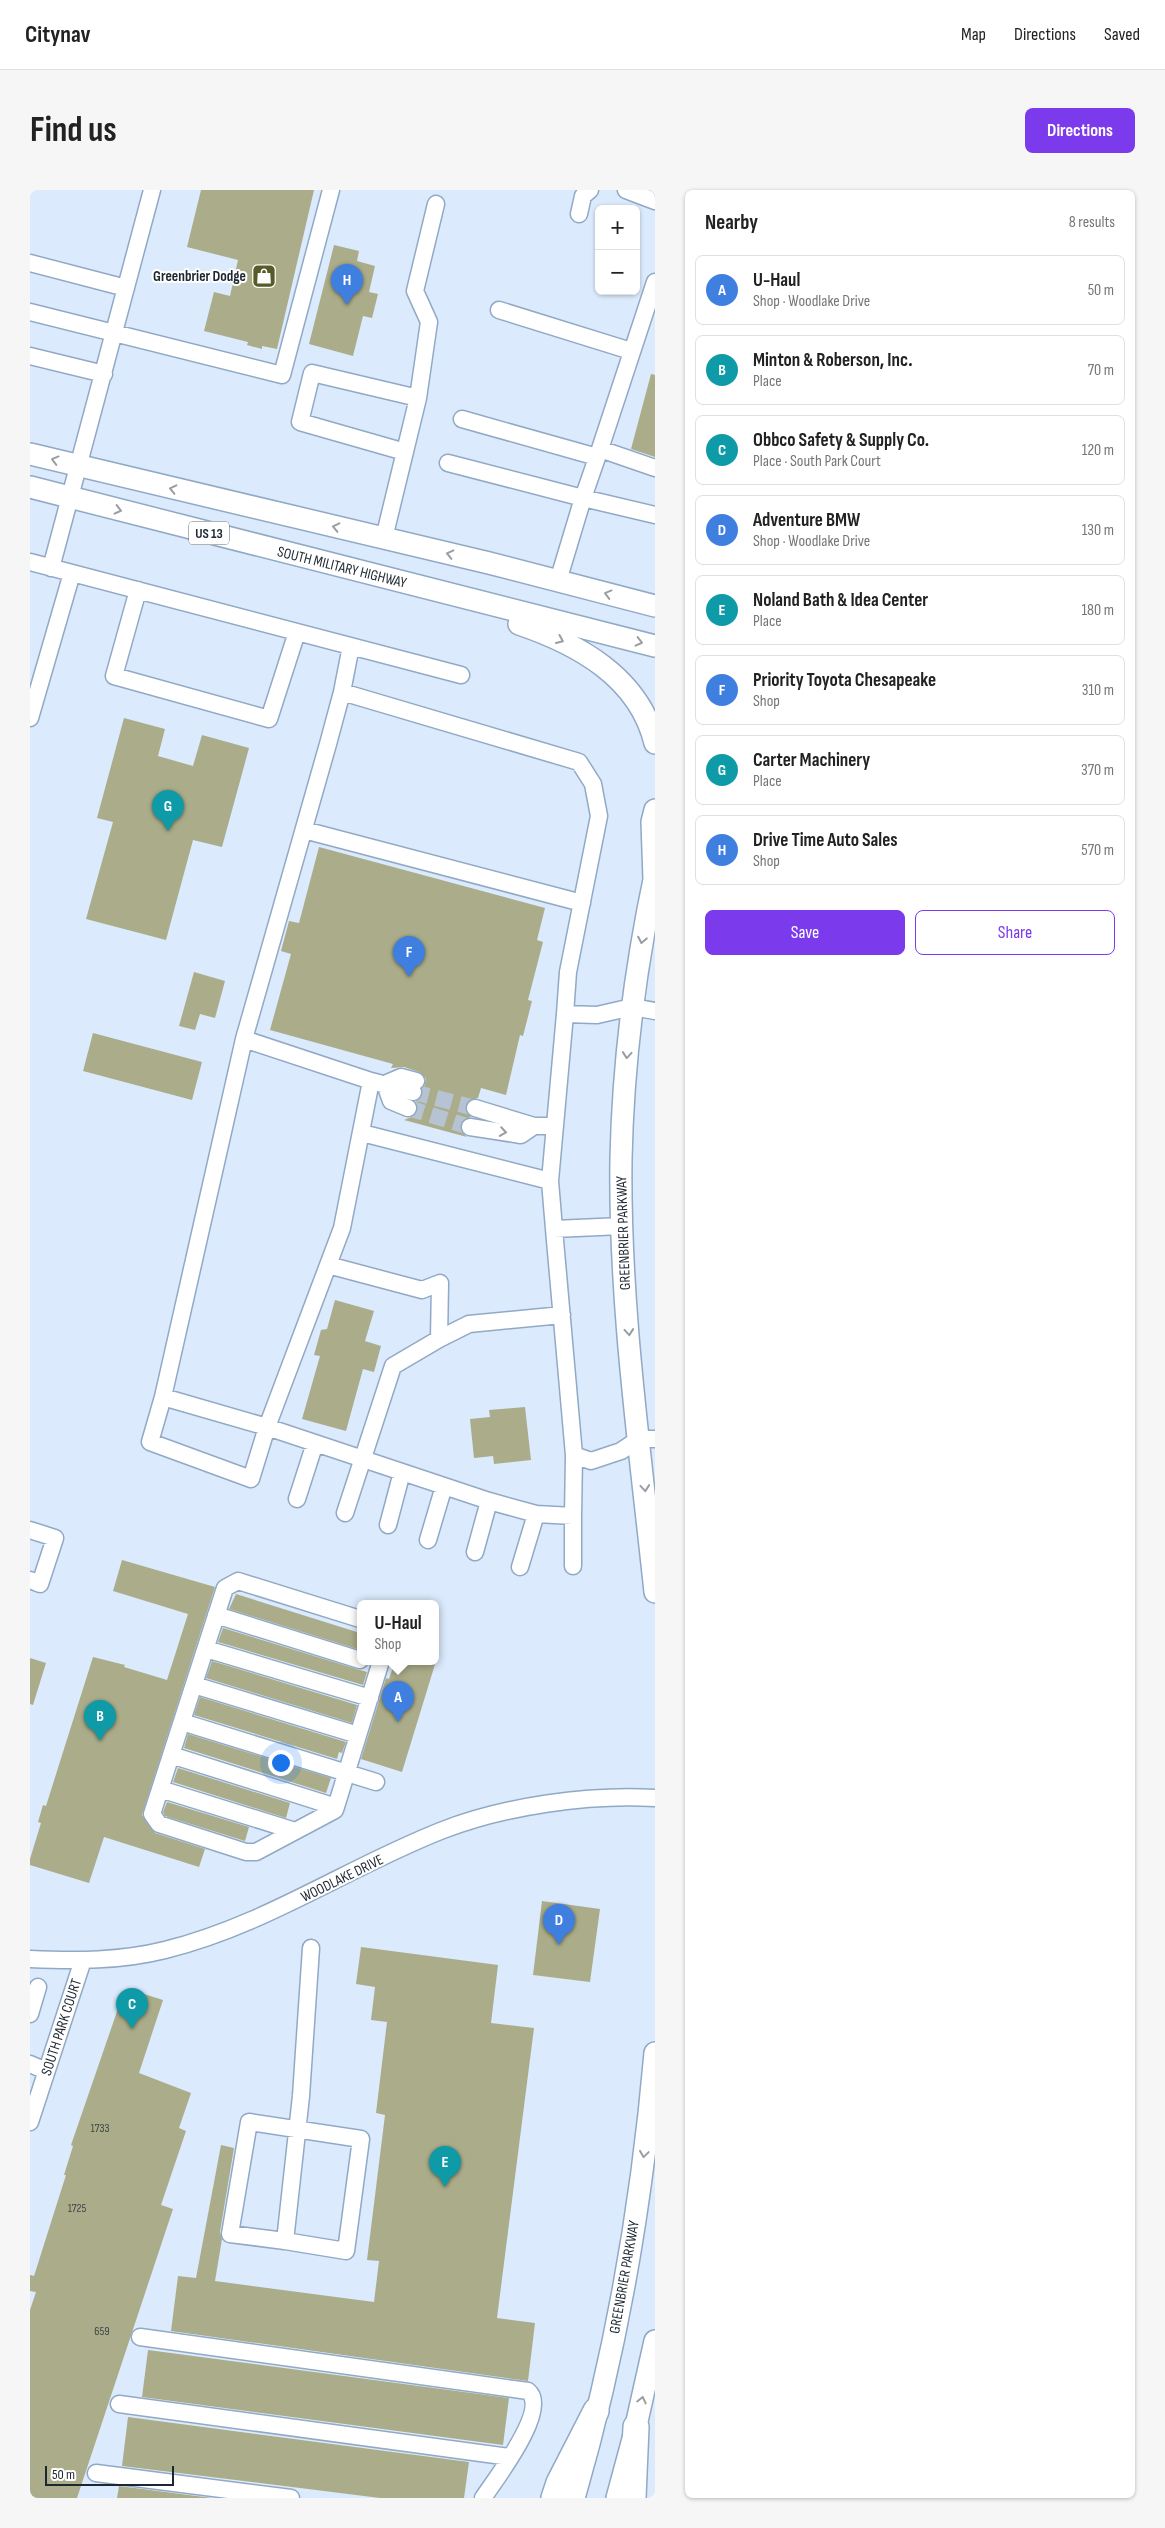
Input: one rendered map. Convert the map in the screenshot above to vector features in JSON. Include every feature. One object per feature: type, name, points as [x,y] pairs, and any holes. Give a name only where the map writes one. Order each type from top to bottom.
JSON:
[{"type":"highway","points":[[554,2498],[559,2483],[596,2412]]},
{"type":"highway","points":[[633,2498],[636,2426]]},
{"type":"main road","name":"US 13","points":[[30,454],[384,538],[655,606]]},
{"type":"main road","name":"SOUTH MILITARY HIGHWAY","points":[[30,488],[655,646]]},
{"type":"main road","points":[[348,568],[418,598],[520,625],[571,645],[592,657],[624,685],[646,719],[655,743]]},
{"type":"main road","name":"GREENBRIER PARKWAY","points":[[655,810],[652,822],[655,877],[635,978],[623,1099],[622,1226],[630,1348],[647,1439],[655,1592]]},
{"type":"main road","name":"GREENBRIER PARKWAY","points":[[574,2498],[596,2412],[630,2248],[648,2127],[655,2053]]},
{"type":"main road","points":[[617,2498],[636,2426],[655,2341]]},
{"type":"street","points":[[51,568],[152,190]]},
{"type":"street","points":[[30,312],[282,375],[331,190]]},
{"type":"street","points":[[579,214],[583,196],[590,190]]},
{"type":"street","points":[[626,190],[655,201]]},
{"type":"street","points":[[384,538],[418,398],[429,322],[415,291],[436,204]]},
{"type":"street","points":[[30,263],[126,288]]},
{"type":"street","points":[[558,581],[583,498],[655,282]]},
{"type":"street","points":[[499,310],[631,351]]},
{"type":"street","points":[[30,356],[104,374]]},
{"type":"street","points":[[405,452],[300,422],[312,373],[418,398]]},
{"type":"street","points":[[462,419],[655,468]]},
{"type":"street","points":[[448,463],[655,516]]},
{"type":"street","points":[[30,562],[461,675]]},
{"type":"street","points":[[30,718],[72,573]]},
{"type":"street","points":[[138,590],[114,676],[269,719],[297,632]]},
{"type":"street","points":[[351,646],[342,692],[244,1039],[163,1397],[150,1442],[251,1479],[267,1427],[348,1207],[362,1133],[378,1083]]},
{"type":"street","points":[[342,692],[579,762],[593,784],[599,816],[568,972],[550,1181],[574,1455],[574,1566]]},
{"type":"street","points":[[304,830],[582,903]]},
{"type":"street","points":[[565,1014],[597,1014],[632,1007],[655,1011]]},
{"type":"street","points":[[244,1039],[378,1083],[415,1086]]},
{"type":"street","points":[[378,1083],[391,1101],[408,1108]]},
{"type":"street","points":[[477,1104],[534,1126],[555,1126]]},
{"type":"street","points":[[470,1127],[521,1135],[534,1126]]},
{"type":"street","points":[[362,1133],[550,1181]]},
{"type":"street","points":[[554,1228],[622,1226]]},
{"type":"street","points":[[328,1265],[422,1290],[440,1283],[439,1339]]},
{"type":"street","points":[[346,1513],[362,1458],[393,1366],[469,1324],[562,1315]]},
{"type":"street","points":[[163,1397],[267,1427],[490,1502],[536,1514],[573,1516]]},
{"type":"street","points":[[574,1455],[591,1461],[621,1451],[647,1439]]},
{"type":"street","points":[[297,1499],[315,1443]]},
{"type":"street","points":[[388,1525],[402,1472]]},
{"type":"street","points":[[428,1540],[444,1486]]},
{"type":"street","points":[[475,1552],[490,1502]]},
{"type":"street","points":[[520,1567],[536,1514]]},
{"type":"street","points":[[30,1530],[55,1538],[40,1584],[30,1580]]},
{"type":"street","points":[[357,1618],[238,1581],[225,1588],[152,1814],[159,1824],[246,1852],[256,1852],[335,1810],[380,1665]]},
{"type":"street","points":[[216,1615],[357,1658]]},
{"type":"street","points":[[206,1648],[370,1698]]},
{"type":"street","points":[[194,1685],[358,1735]]},
{"type":"street","points":[[182,1722],[376,1782]]},
{"type":"street","points":[[171,1755],[336,1807]]},
{"type":"street","points":[[160,1789],[295,1831]]},
{"type":"street","name":"WOODLAKE DRIVE","points":[[30,1959],[83,1960],[128,1958],[211,1937],[270,1914],[444,1830],[476,1820],[581,1800],[628,1796],[655,1798]]},
{"type":"street","points":[[285,2241],[297,2130],[311,1948]]},
{"type":"street","name":"SOUTH PARK COURT","points":[[30,2122],[83,1960]]},
{"type":"street","points":[[30,2014],[38,1987]]},
{"type":"street","points":[[30,2064],[46,2071]]},
{"type":"street","points":[[248,2122],[361,2139],[346,2251],[285,2241],[230,2234],[248,2122]]},
{"type":"street","points":[[140,2337],[524,2390],[532,2394],[534,2405],[524,2435],[484,2498]]},
{"type":"street","points":[[119,2404],[510,2457]]},
{"type":"street","points":[[96,2473],[291,2498]]},
{"type":"building","name":"Greenbrier Dodge","points":[[201,190],[314,190],[277,349],[262,346],[262,349],[247,345],[248,342],[204,331],[214,292],[230,296],[238,260],[187,247]]},
{"type":"building","points":[[334,245],[359,251],[357,261],[375,266],[369,292],[378,294],[372,318],[363,316],[353,356],[309,344]]},
{"type":"building","points":[[651,374],[655,375],[655,457],[631,449]]},
{"type":"building","points":[[124,718],[165,729],[158,756],[193,766],[202,735],[249,748],[222,847],[193,840],[166,940],[86,919],[113,822],[97,818]]},
{"type":"building","points":[[319,847],[545,908],[537,940],[543,942],[528,1000],[532,1001],[523,1036],[520,1035],[506,1095],[481,1088],[478,1098],[468,1101],[465,1110],[471,1117],[463,1120],[460,1126],[461,1131],[467,1137],[404,1120],[414,1116],[417,1112],[416,1102],[422,1095],[426,1079],[419,1072],[404,1067],[391,1068],[393,1064],[270,1030],[291,954],[281,951],[289,921],[299,923]]},
{"type":"building","points":[[194,972],[225,981],[215,1018],[200,1014],[195,1030],[179,1026]]},
{"type":"building","points":[[93,1033],[202,1062],[192,1100],[83,1071]]},
{"type":"building","points":[[335,1300],[374,1311],[365,1341],[381,1346],[374,1372],[363,1369],[346,1431],[302,1419],[320,1356],[314,1355],[321,1330],[327,1329]]},
{"type":"building","points":[[525,1407],[531,1460],[494,1464],[493,1456],[474,1458],[470,1419],[490,1417],[489,1410]]},
{"type":"building","points":[[122,1560],[215,1587],[142,1815],[155,1833],[205,1849],[199,1867],[104,1837],[89,1883],[30,1865],[30,1859],[41,1823],[38,1822],[43,1805],[46,1806],[93,1657],[125,1665],[124,1667],[167,1680],[188,1614],[113,1591]]},
{"type":"building","points":[[236,1594],[357,1632],[357,1649],[229,1609]]},
{"type":"building","points":[[223,1628],[367,1672],[363,1685],[218,1642]]},
{"type":"building","points":[[30,1658],[46,1663],[33,1705],[30,1704]]},
{"type":"building","points":[[212,1661],[357,1705],[352,1723],[206,1678]]},
{"type":"building","points":[[394,1665],[435,1665],[402,1772],[361,1759],[386,1678],[389,1679]]},
{"type":"building","points":[[200,1697],[346,1742],[342,1753],[339,1752],[337,1759],[194,1715]]},
{"type":"building","points":[[188,1734],[331,1778],[326,1793],[184,1748]]},
{"type":"building","points":[[178,1768],[290,1803],[286,1818],[173,1782]]},
{"type":"building","points":[[167,1802],[249,1827],[245,1841],[165,1816],[163,1812]]},
{"type":"building","points":[[542,1901],[600,1909],[590,1982],[533,1975]]},
{"type":"building","points":[[361,1947],[498,1965],[491,2023],[534,2028],[497,2318],[535,2323],[528,2381],[171,2331],[178,2276],[196,2278],[221,2145],[234,2148],[220,2232],[222,2239],[215,2281],[374,2302],[379,2261],[367,2260],[385,2115],[376,2113],[387,2022],[371,2020],[375,1987],[356,1984]]},
{"type":"building","points":[[144,1994],[163,2000],[139,2073],[191,2093],[179,2128],[186,2131],[161,2205],[173,2209],[77,2498],[30,2498],[30,2310],[36,2292],[30,2291],[30,2275],[34,2276],[66,2175],[64,2175],[73,2146],[71,2145],[122,1997],[132,2000],[133,1995],[142,1998]]},
{"type":"building","points":[[148,2350],[509,2398],[503,2445],[142,2397]]},
{"type":"building","points":[[128,2417],[469,2462],[464,2498],[380,2498],[122,2466]]},
{"type":"building","points":[[119,2486],[212,2498],[117,2498]]},
{"type":"tunnel","points":[[413,1092],[475,1108]]},
{"type":"tunnel","points":[[408,1108],[470,1127]]},
{"type":"place","name":"Greenbrier Dodge","points":[[264,276]]},
{"type":"place","name":"Drive Time Auto Sales","points":[[347,305]]},
{"type":"place","name":"Carter Machinery","points":[[168,831]]},
{"type":"place","name":"Priority Toyota Chesapeake","points":[[409,977]]},
{"type":"place","name":"U-Haul","points":[[398,1722]]},
{"type":"place","name":"Minton & Roberson, Inc.","points":[[100,1741]]},
{"type":"place","name":"Adventure BMW","points":[[559,1945]]},
{"type":"place","name":"Obbco Safety & Supply Co.","points":[[132,2029]]},
{"type":"place","name":"Noland Bath & Idea Center","points":[[445,2187]]}]
